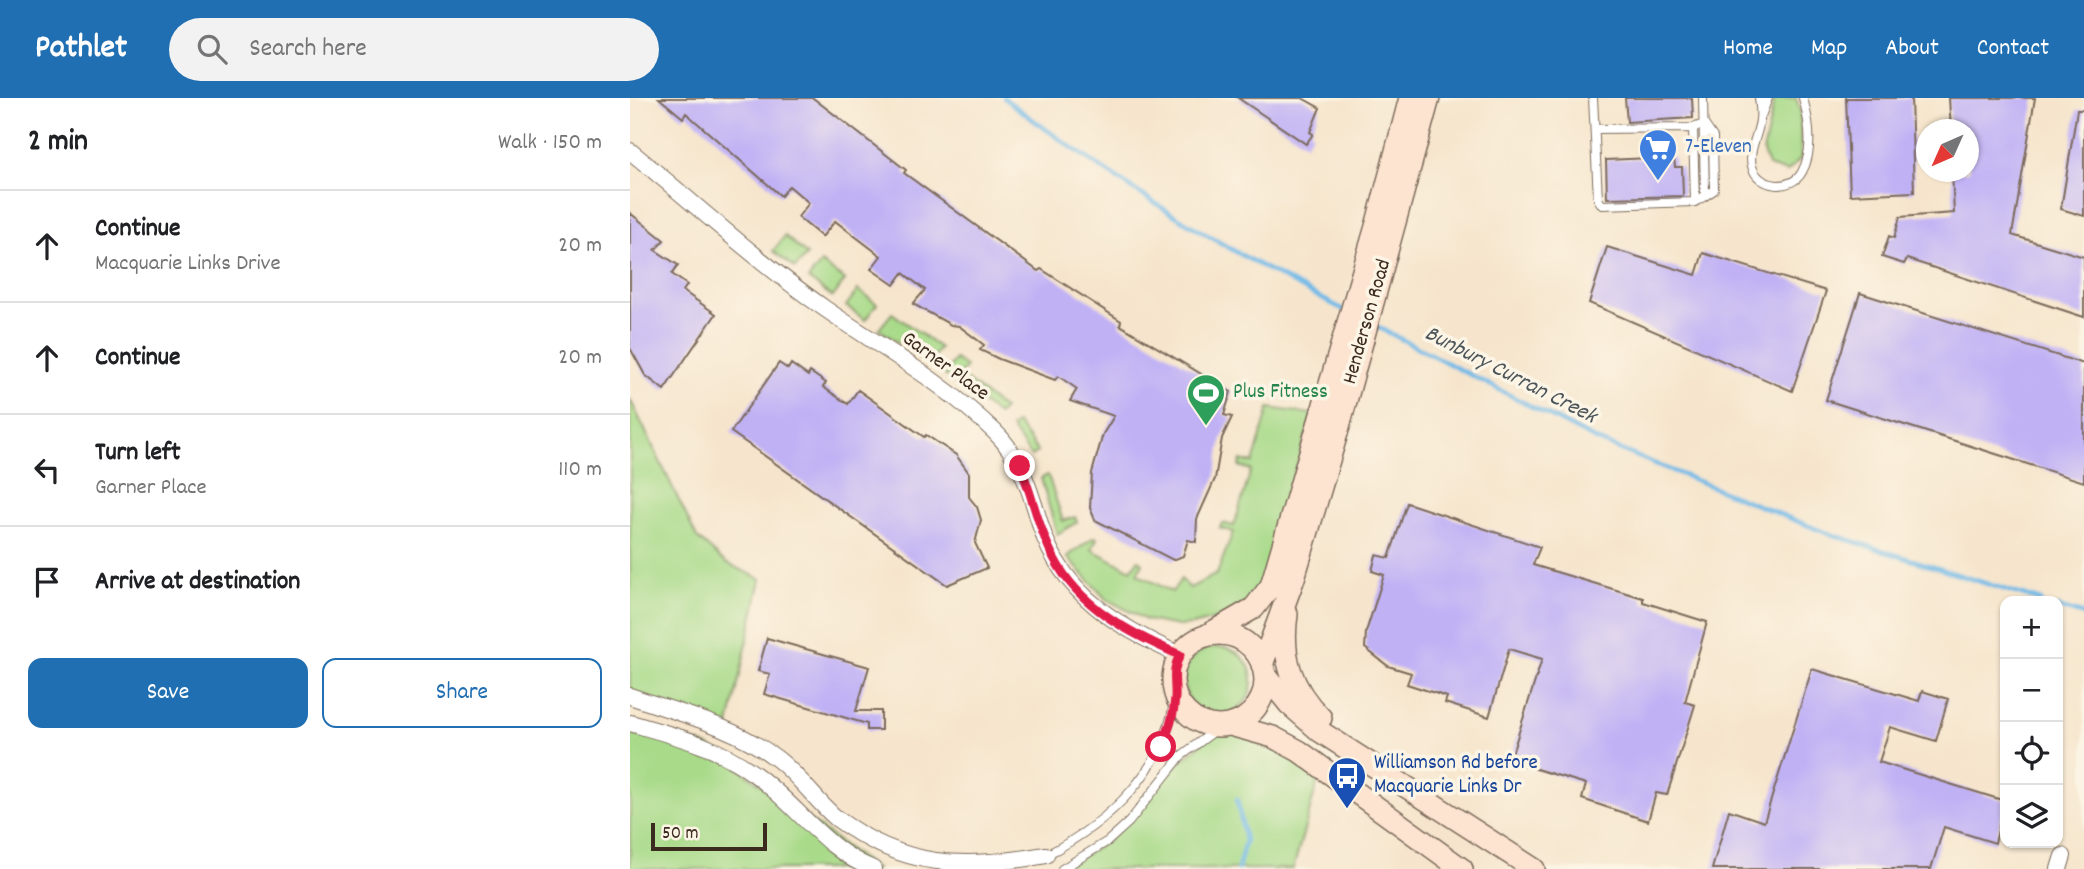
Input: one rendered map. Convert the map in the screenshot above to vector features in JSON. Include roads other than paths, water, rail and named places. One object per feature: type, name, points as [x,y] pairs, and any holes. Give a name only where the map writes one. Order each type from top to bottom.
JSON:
[{"type":"main road","name":"Henderson Road","points":[[1385,228],[1410,98]]},
{"type":"main road","name":"Henderson Road","points":[[1263,669],[1294,578],[1331,418],[1385,228],[1429,98]]},
{"type":"main road","name":"Henderson Road","points":[[1207,635],[1254,608],[1271,586],[1331,418]]},
{"type":"main road","points":[[1294,578],[1284,650],[1294,684],[1305,702],[1332,729],[1397,778]]},
{"type":"main road","points":[[1462,869],[1299,751],[1273,737],[1226,725],[1205,723],[1190,716],[1175,695],[1173,678],[1180,655],[1192,642],[1207,635],[1224,634],[1241,639],[1254,650],[1263,669],[1306,720],[1534,869]]},
{"type":"main road","points":[[1226,725],[1245,718],[1257,706],[1264,690],[1263,669]]},
{"type":"street","name":"Garner Place","points":[[630,151],[822,306],[971,410],[998,435],[1020,466],[1053,557],[1069,582],[1111,619],[1180,655]]},
{"type":"street","points":[[630,696],[692,715],[754,743],[778,759],[835,817],[889,853],[943,868],[970,869],[997,867],[1046,855]]},
{"type":"street","points":[[630,723],[687,738],[721,751],[782,797],[807,824],[841,853],[873,869]]},
{"type":"lane","points":[[1593,98],[1599,202],[1695,202],[1705,196],[1703,98]]},
{"type":"lane","points":[[1759,98],[1760,118]]},
{"type":"lane","points":[[1768,98],[1750,156],[1753,171],[1761,180],[1777,186],[1792,183],[1801,174],[1808,159],[1809,125],[1803,98]]},
{"type":"lane","points":[[1595,129],[1693,128],[1704,124]]},
{"type":"lane","points":[[1693,128],[1695,202]]},
{"type":"lane","points":[[1046,855],[1088,832],[1126,796],[1145,773],[1169,731],[1175,695]]},
{"type":"lane","points":[[1062,869],[1089,855],[1115,835],[1136,814],[1181,756],[1226,725]]},
{"type":"waterway","name":"Bunbury Curran Creek","points":[[1004,98],[1085,157],[1169,212],[1344,310]]},
{"type":"waterway","name":"Bunbury Curran Creek","points":[[1374,325],[1596,440],[1824,532],[2025,596]]},
{"type":"waterway","name":"Bunbury Curran Creek","points":[[2063,609],[2084,615]]},
{"type":"waterway","points":[[1237,799],[1245,841],[1238,869]]},
{"type":"place","name":"7-Eleven","points":[[1658,182]]},
{"type":"place","name":"Plus Fitness","points":[[1206,427]]},
{"type":"place","name":"Williamson Rd before Macquarie Links Dr","points":[[1347,810]]}]
